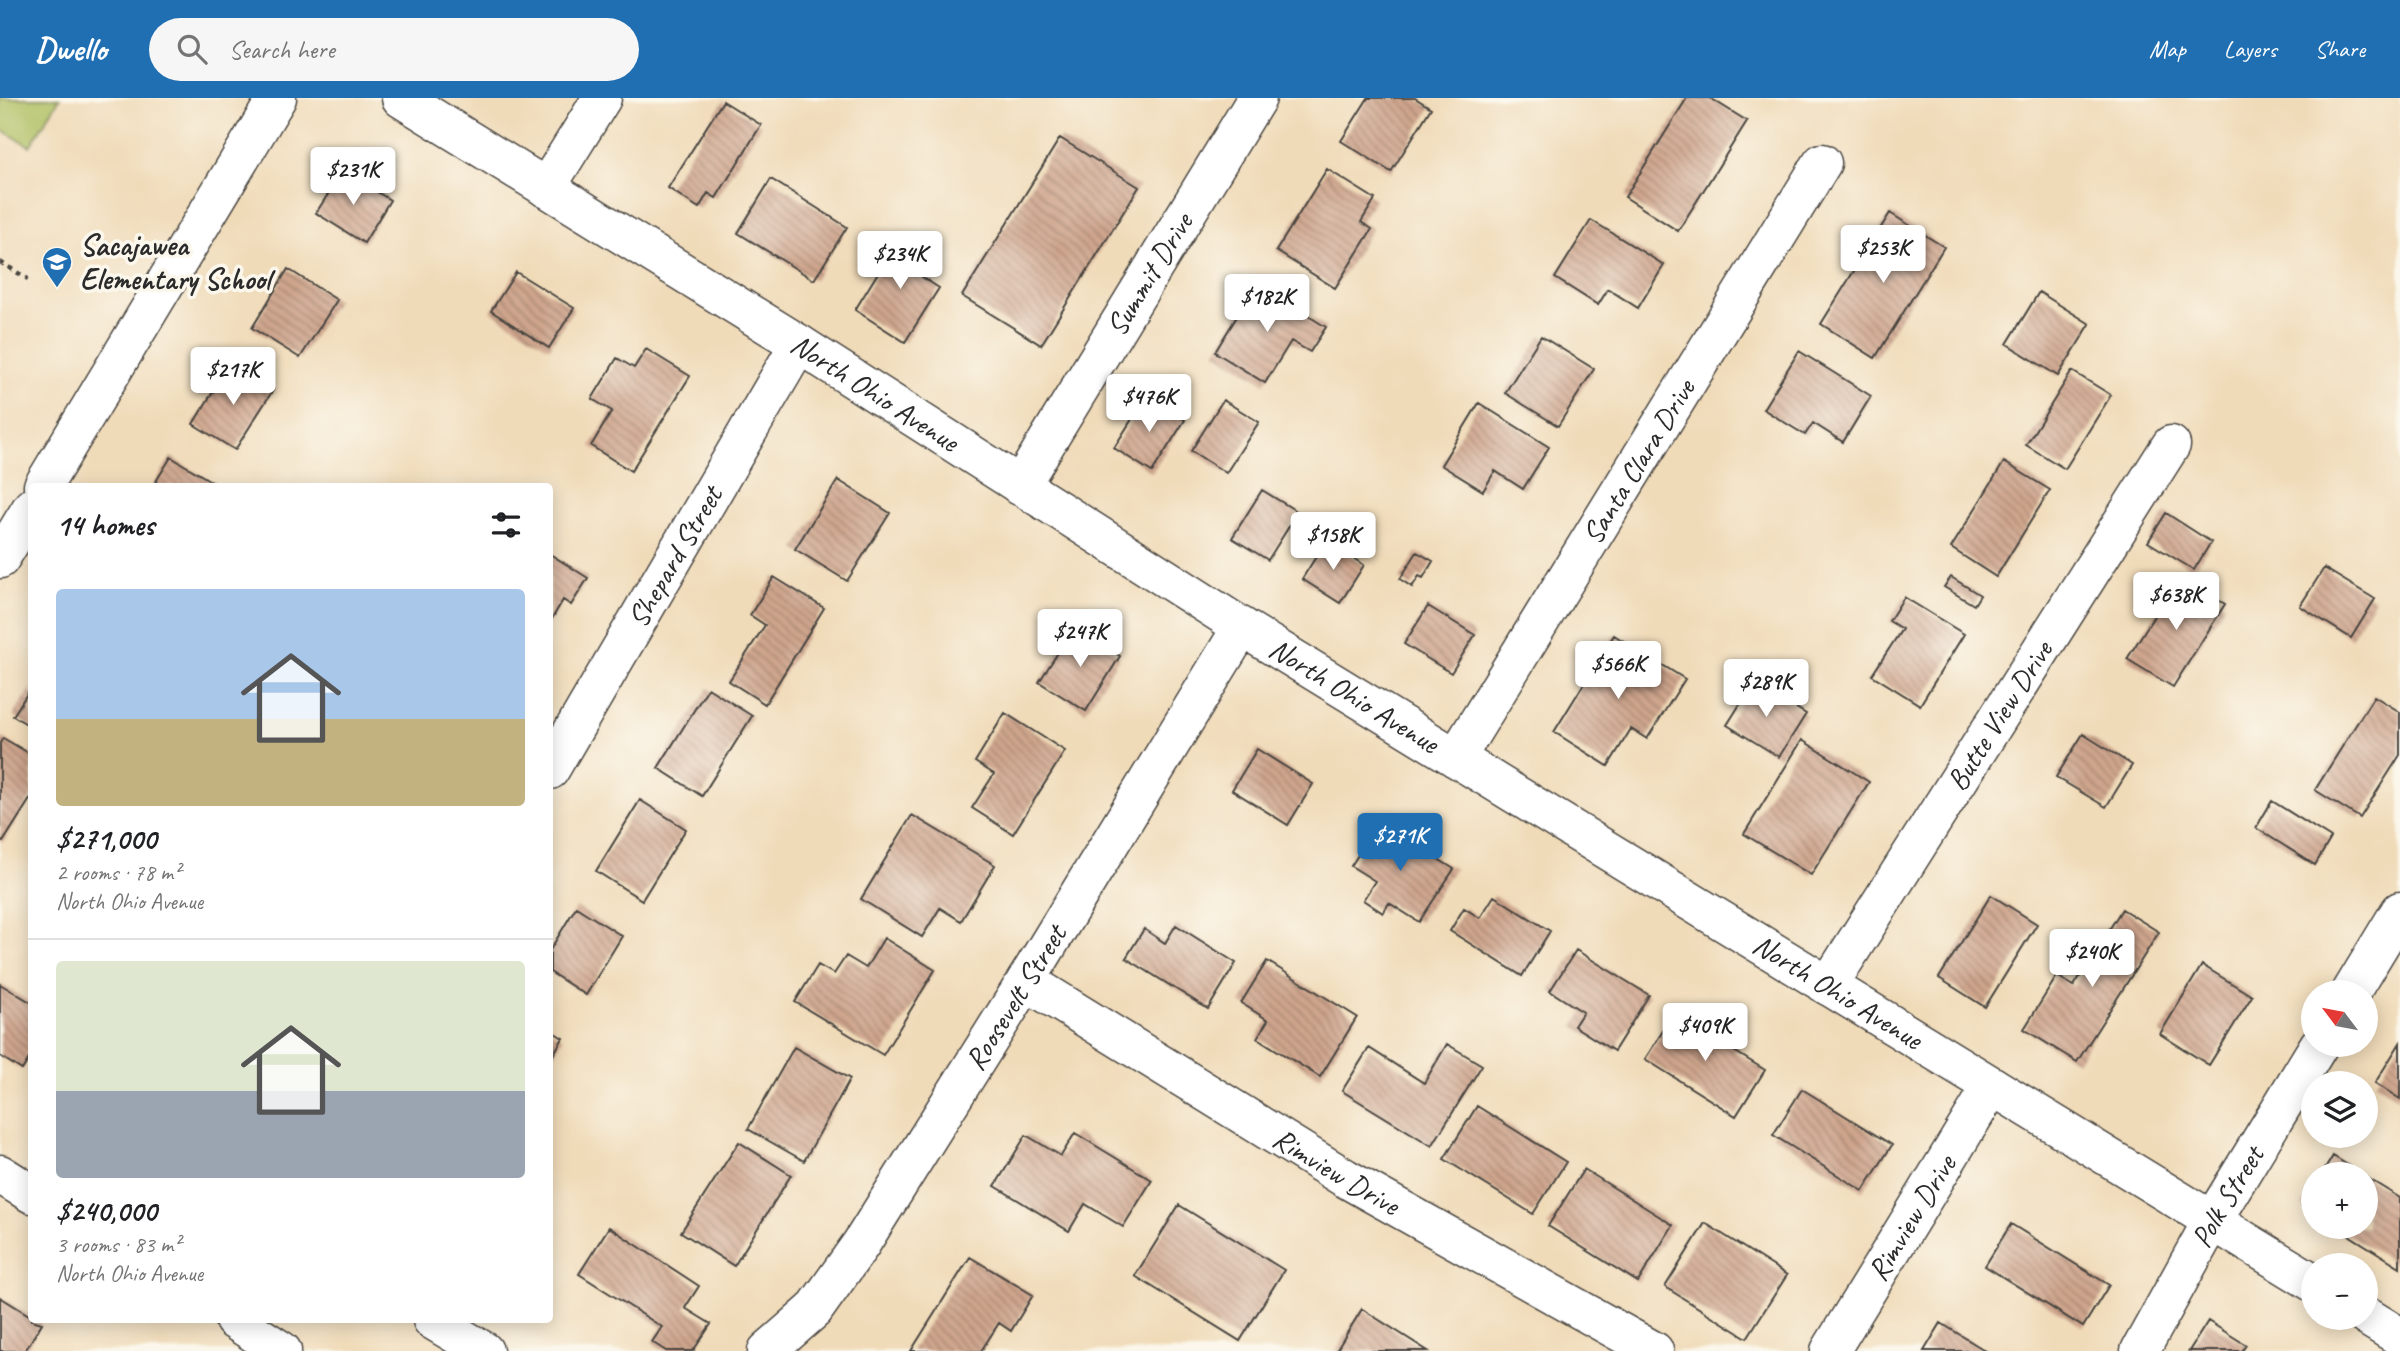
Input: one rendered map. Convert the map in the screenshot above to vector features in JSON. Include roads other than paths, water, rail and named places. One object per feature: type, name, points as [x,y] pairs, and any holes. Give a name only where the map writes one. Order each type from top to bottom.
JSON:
[{"type":"street","points":[[45,483],[277,98]]},
{"type":"street","name":"North Ohio Avenue","points":[[401,98],[799,344],[1242,627],[2301,1275]]},
{"type":"street","points":[[546,188],[602,98]]},
{"type":"street","name":"Summit Drive","points":[[1020,486],[1258,98]]},
{"type":"street","name":"Santa Clara Drive","points":[[1456,758],[1822,163]]},
{"type":"street","name":"Shepard Street","points":[[553,764],[799,344]]},
{"type":"street","name":"Butte View Drive","points":[[1828,986],[2171,445]]},
{"type":"street","points":[[0,559],[28,513]]},
{"type":"street","name":"Roosevelt Street","points":[[767,1351],[814,1310],[861,1244],[1026,981],[1242,627]]},
{"type":"street","points":[[2358,980],[2400,911]]},
{"type":"street","name":"Rimview Drive","points":[[1026,981],[1345,1178],[1654,1351]]},
{"type":"street","name":"Polk Street","points":[[2140,1351],[2212,1221],[2312,1057]]},
{"type":"street","name":"Rimview Drive","points":[[1830,1351],[1992,1086]]},
{"type":"street","points":[[0,1174],[28,1192]]},
{"type":"street","points":[[239,1323],[282,1351]]},
{"type":"street","points":[[437,1323],[484,1351]]},
{"type":"street","points":[[2378,1323],[2400,1336]]},
{"type":"place","name":"Sacajawea Elementary School","points":[[57,289]]}]
